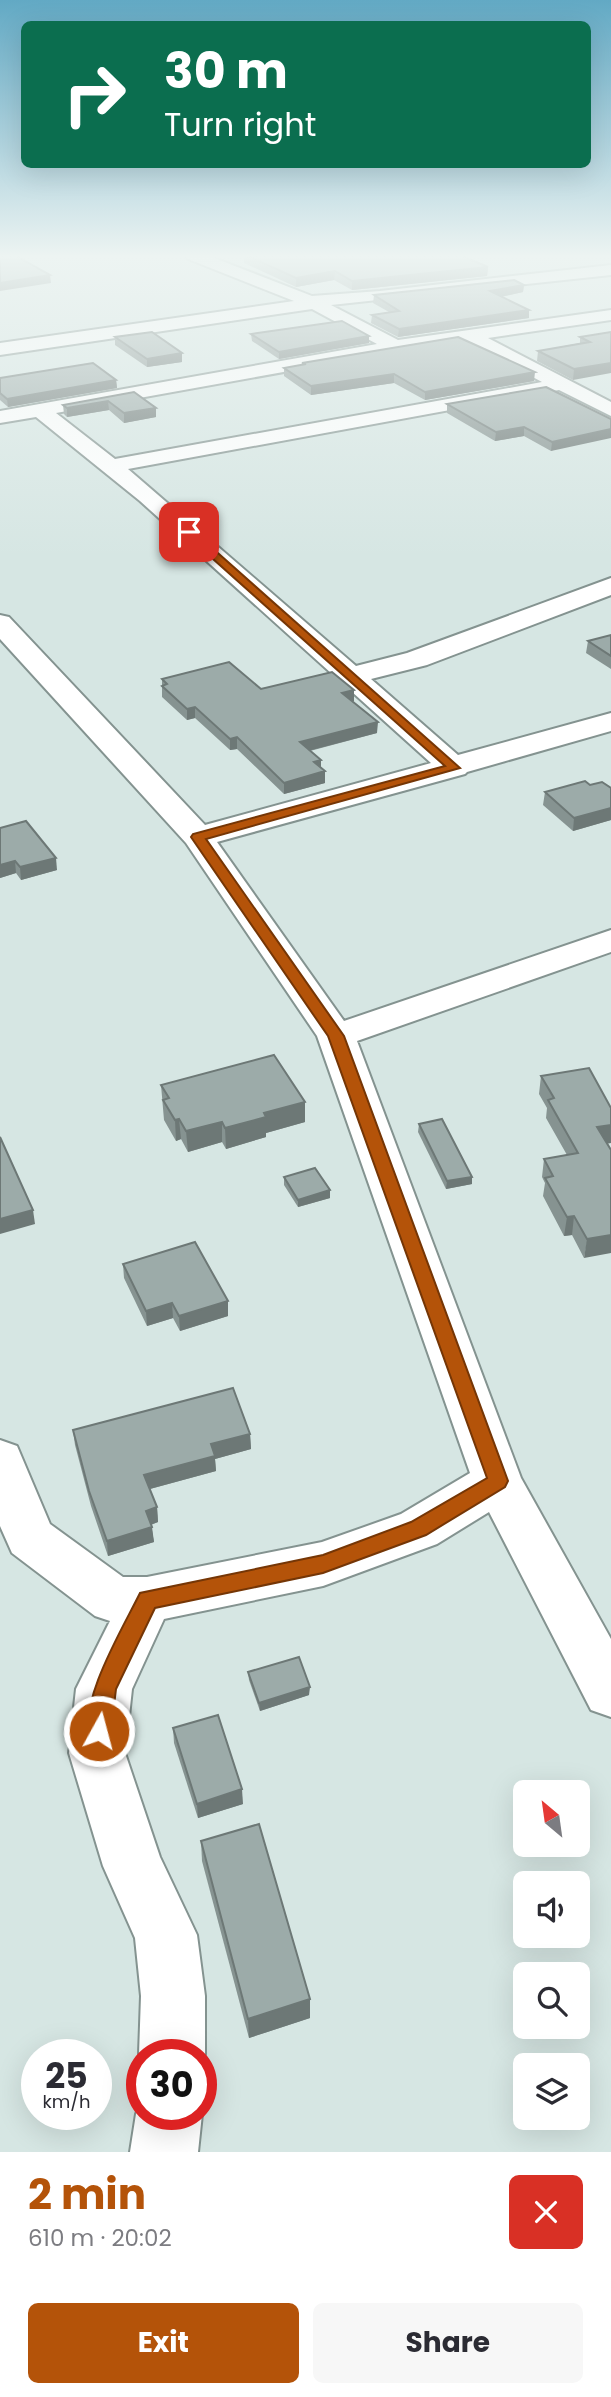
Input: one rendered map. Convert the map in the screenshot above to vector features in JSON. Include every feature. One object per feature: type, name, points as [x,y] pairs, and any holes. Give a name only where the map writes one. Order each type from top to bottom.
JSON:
[{"type":"street","points":[[0,417],[338,356]]},
{"type":"street","points":[[509,356],[611,410]]},
{"type":"street","points":[[111,466],[561,384]]},
{"type":"street","points":[[41,411],[111,466],[454,768]]},
{"type":"street","points":[[351,676],[417,659],[611,586]]},
{"type":"street","points":[[0,623],[198,837],[336,1036],[498,1481],[611,1692]]},
{"type":"street","points":[[198,837],[454,768],[611,722]]},
{"type":"street","points":[[336,1036],[611,940]]},
{"type":"street","points":[[0,1461],[30,1538],[114,1600],[148,1600],[323,1564],[419,1529],[498,1481]]},
{"type":"street","points":[[148,1600],[104,1689],[97,1753],[133,1866],[166,1935],[173,1996],[172,2039]]},
{"type":"street","points":[[164,2152],[167,2130]]},
{"type":"building","points":[[341,356],[501,356],[535,372],[425,392],[394,374],[311,386],[284,368],[306,364],[302,363]]},
{"type":"building","points":[[549,356],[611,356],[611,363],[574,369]]},
{"type":"building","points":[[93,363],[116,380],[7,399],[0,393],[0,378]]},
{"type":"building","points":[[546,387],[611,419],[611,429],[552,442],[524,427],[496,432],[447,404]]},
{"type":"building","points":[[134,392],[156,408],[124,413],[108,401],[67,408],[63,405]]},
{"type":"building","points":[[611,635],[611,656],[588,641]]},
{"type":"building","points":[[229,662],[261,689],[332,672],[354,690],[342,693],[378,722],[300,742],[321,760],[314,762],[325,771],[284,783],[237,737],[230,739],[195,707],[187,709],[162,686],[167,684],[162,679]]},
{"type":"building","points":[[585,781],[590,785],[602,782],[611,788],[611,808],[574,818],[545,792]]},
{"type":"building","points":[[26,821],[56,858],[20,867],[15,861],[0,865],[0,828]]},
{"type":"building","points":[[274,1055],[305,1102],[264,1113],[266,1117],[225,1128],[222,1122],[186,1131],[179,1119],[175,1120],[163,1100],[169,1098],[161,1085]]},
{"type":"building","points":[[589,1068],[611,1108],[611,1125],[597,1127],[611,1150],[611,1235],[587,1239],[574,1216],[567,1217],[545,1178],[553,1176],[544,1159],[578,1153],[548,1100],[554,1098],[541,1076]]},
{"type":"building","points":[[442,1119],[472,1177],[447,1181],[419,1124]]},
{"type":"building","points":[[0,1137],[33,1210],[0,1219]]},
{"type":"building","points":[[315,1168],[330,1190],[298,1200],[284,1177]]},
{"type":"building","points":[[195,1242],[228,1301],[179,1316],[172,1303],[146,1311],[123,1264]]},
{"type":"building","points":[[233,1388],[250,1434],[211,1444],[215,1456],[144,1475],[157,1507],[146,1511],[152,1527],[107,1541],[89,1491],[73,1430]]},
{"type":"building","points":[[299,1657],[310,1687],[259,1703],[248,1672]]},
{"type":"building","points":[[218,1715],[242,1789],[197,1804],[173,1728]]},
{"type":"building","points":[[259,1824],[310,1999],[248,2019],[201,1841]]},
{"type":"route","points":[[99,1731],[104,1689],[148,1600],[323,1564],[419,1529],[498,1481],[336,1036],[198,837],[454,768],[189,532]]}]
